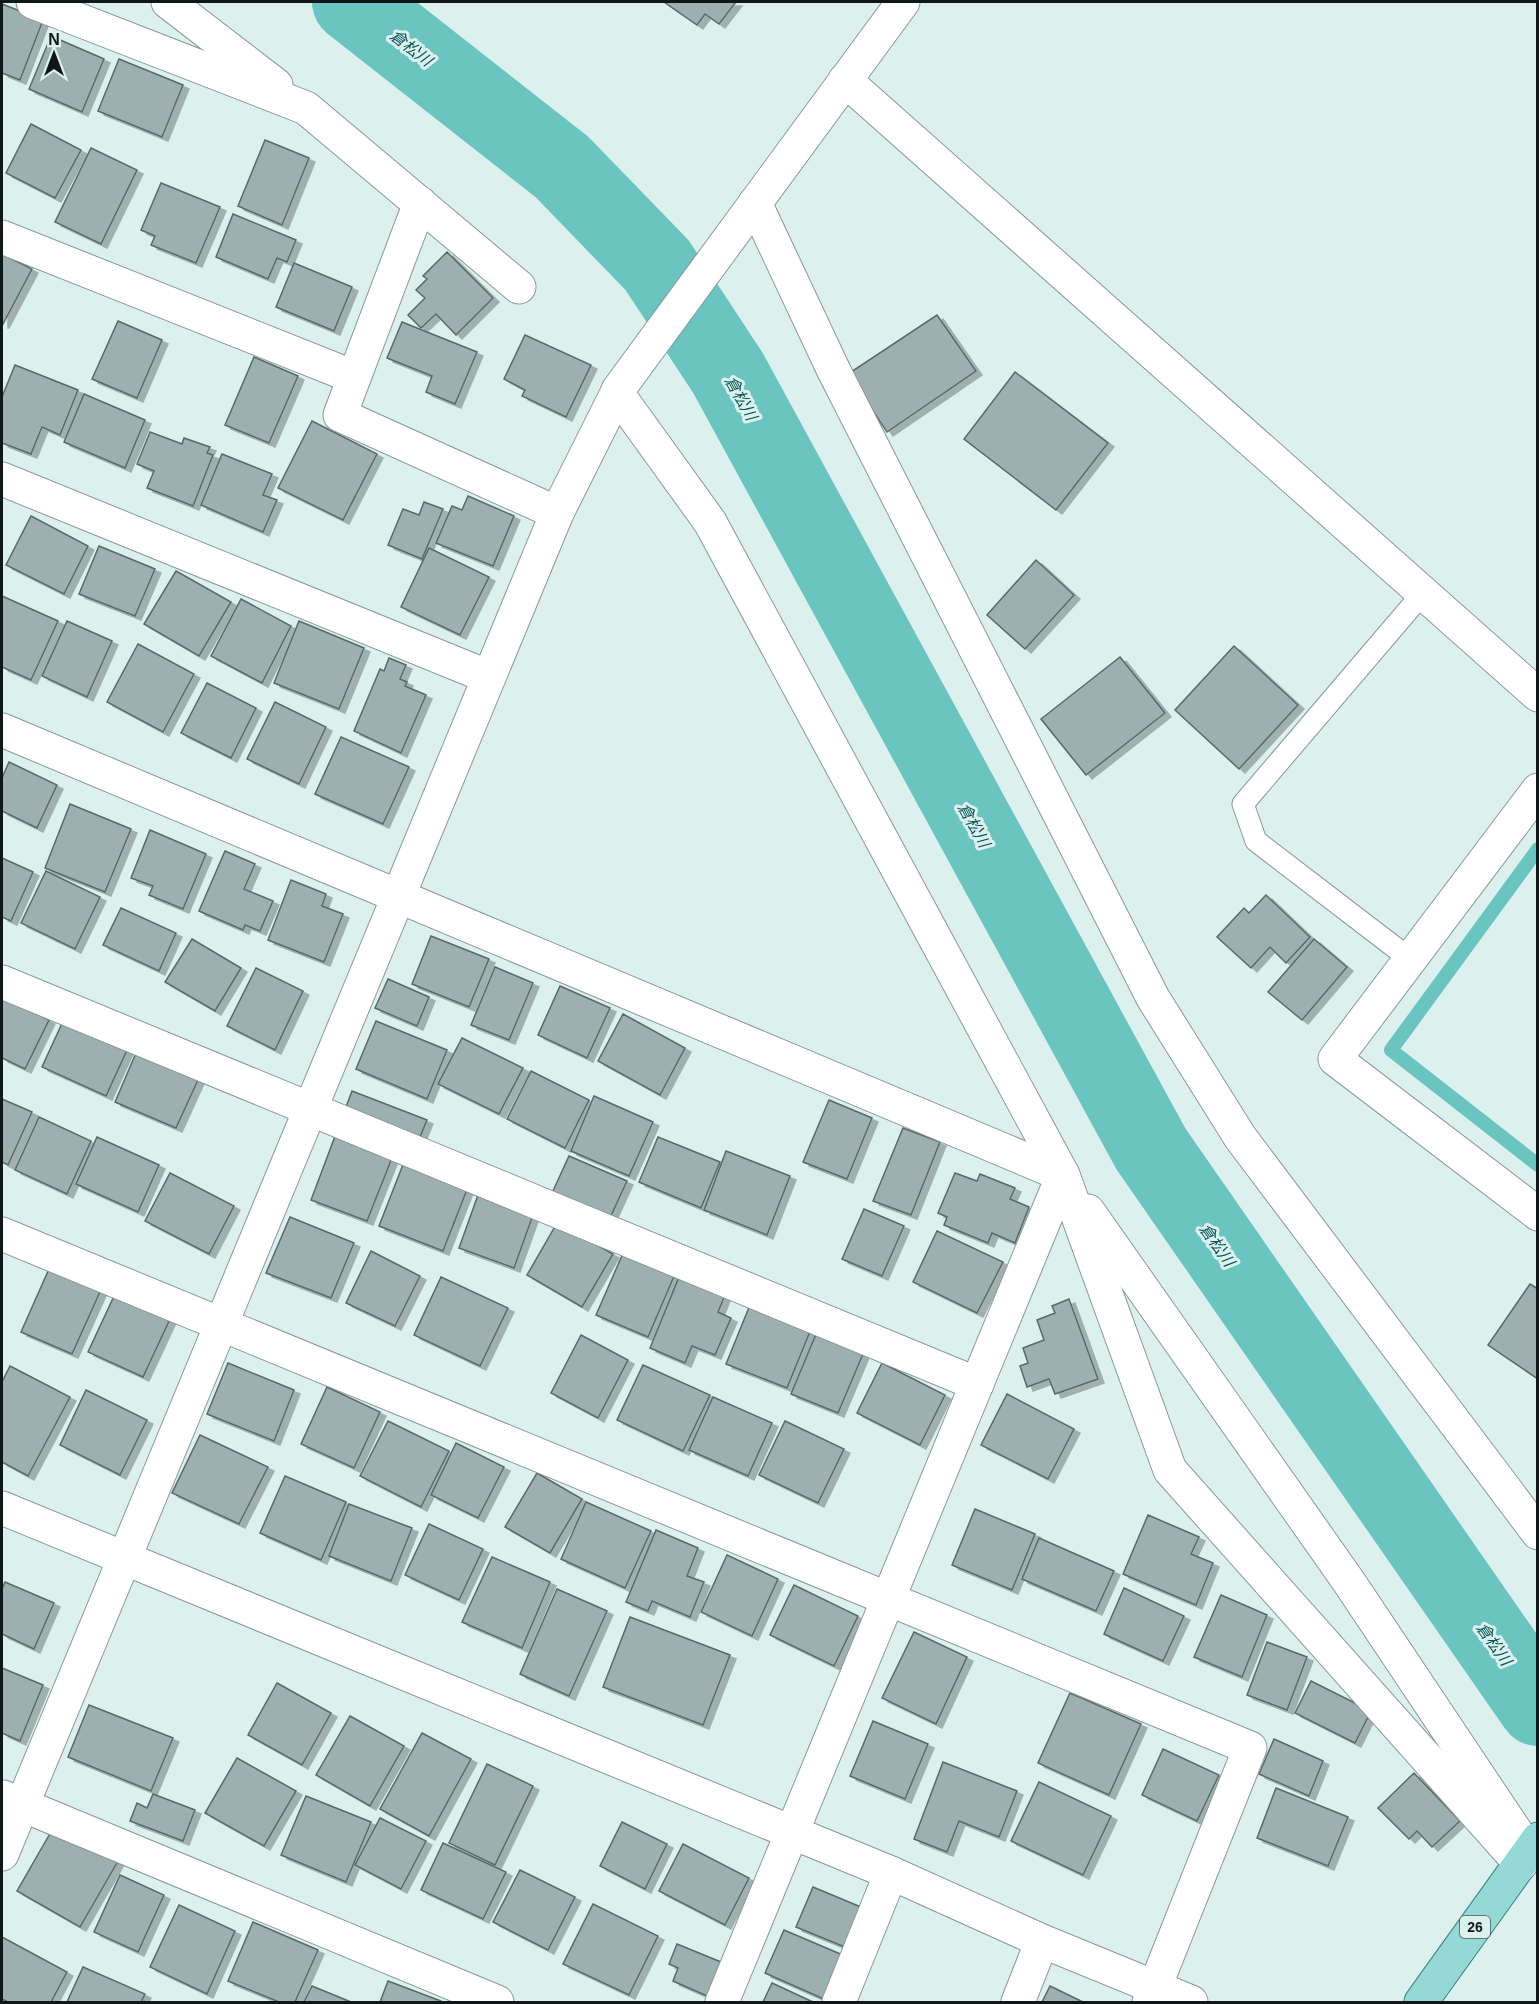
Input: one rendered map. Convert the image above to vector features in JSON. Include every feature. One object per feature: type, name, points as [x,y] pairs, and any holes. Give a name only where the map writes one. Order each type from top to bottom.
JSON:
[{"type":"main road","name":"26","points":[[1421,2002],[1531,1854]]},
{"type":"street","points":[[33,2],[306,108]]},
{"type":"street","points":[[168,2],[306,108],[519,287]]},
{"type":"street","points":[[618,390],[903,2]]},
{"type":"street","points":[[845,80],[1538,695]]},
{"type":"street","points":[[420,203],[340,415],[557,513]]},
{"type":"street","points":[[754,204],[833,369],[1153,998],[1240,1137],[1538,1533]]},
{"type":"street","points":[[2,237],[354,377]]},
{"type":"street","points":[[2,1854],[12,1800],[123,1558],[557,513],[616,393],[710,522],[1063,1175],[1348,1582],[1531,1854]]},
{"type":"street","points":[[2,479],[489,677]]},
{"type":"street","points":[[2,730],[1063,1175],[1170,1470],[1531,1854]]},
{"type":"street","points":[[1538,790],[1335,1059],[1538,1214]]},
{"type":"street","points":[[2,982],[977,1384]]},
{"type":"street","points":[[722,2002],[1063,1175]]},
{"type":"street","points":[[2,1234],[888,1601],[1250,1748],[1152,1996]]},
{"type":"street","points":[[2,1509],[891,1873],[1042,1941],[1152,1996],[1191,2002]]},
{"type":"street","points":[[12,1800],[497,2002]]},
{"type":"street","points":[[839,2002],[891,1873]]},
{"type":"street","points":[[1018,2002],[1042,1941]]},
{"type":"lane","points":[[1410,959],[1256,842],[1243,804],[1422,594]]},
{"type":"building","points":[[664,2],[736,2],[719,24],[705,14],[697,25]]},
{"type":"building","points":[[2,4],[43,20],[20,80],[2,73]]},
{"type":"building","points":[[51,36],[104,59],[82,112],[29,89]]},
{"type":"building","points":[[119,59],[183,85],[162,137],[98,111]]},
{"type":"building","points":[[31,124],[81,150],[55,198],[6,173]]},
{"type":"building","points":[[265,140],[309,158],[282,225],[238,206]]},
{"type":"building","points":[[91,148],[137,170],[101,244],[55,222]]},
{"type":"building","points":[[161,183],[220,207],[196,263],[151,245],[155,236],[141,230]]},
{"type":"building","points":[[233,214],[296,240],[287,262],[277,258],[268,279],[216,257]]},
{"type":"building","points":[[447,252],[493,298],[456,335],[436,314],[421,328],[408,315],[425,298],[416,290],[427,279],[423,276]]},
{"type":"building","points":[[2,254],[32,269],[3,324],[2,324]]},
{"type":"building","points":[[294,263],[352,287],[334,331],[276,307]]},
{"type":"building","points":[[937,315],[976,371],[887,432],[848,374]]},
{"type":"building","points":[[118,321],[162,340],[137,398],[92,379]]},
{"type":"building","points":[[402,322],[477,352],[455,404],[426,392],[432,376],[387,358]]},
{"type":"building","points":[[525,335],[591,365],[566,417],[522,396],[525,390],[504,379]]},
{"type":"building","points":[[254,357],[298,376],[269,443],[225,425]]},
{"type":"building","points":[[15,365],[78,390],[60,435],[42,427],[31,454],[2,443],[2,397]]},
{"type":"building","points":[[1015,372],[1108,443],[1056,510],[964,439]]},
{"type":"building","points":[[84,394],[145,420],[125,468],[64,442]]},
{"type":"building","points":[[312,421],[377,454],[343,520],[278,488]]},
{"type":"building","points":[[150,432],[182,444],[184,438],[210,447],[207,453],[213,455],[193,506],[147,488],[154,471],[137,464]]},
{"type":"building","points":[[222,454],[272,474],[263,495],[277,500],[263,532],[201,505]]},
{"type":"building","points":[[468,496],[514,516],[493,566],[436,543],[452,506],[462,510]]},
{"type":"building","points":[[424,502],[443,509],[422,559],[388,545],[403,509],[419,515]]},
{"type":"building","points":[[31,516],[88,546],[64,594],[6,565]]},
{"type":"building","points":[[99,546],[155,569],[135,616],[79,594]]},
{"type":"building","points":[[429,548],[489,577],[460,635],[401,607]]},
{"type":"building","points":[[1036,560],[1074,595],[1025,649],[987,615]]},
{"type":"building","points":[[176,571],[231,602],[199,656],[144,624]]},
{"type":"building","points":[[2,596],[58,621],[31,680],[2,667]]},
{"type":"building","points":[[241,599],[291,626],[262,683],[211,656]]},
{"type":"building","points":[[67,621],[112,641],[87,697],[42,676]]},
{"type":"building","points":[[299,621],[364,648],[339,709],[274,683]]},
{"type":"building","points":[[138,644],[194,674],[163,732],[107,702]]},
{"type":"building","points":[[1234,646],[1298,705],[1239,769],[1175,710]]},
{"type":"building","points":[[1120,657],[1165,713],[1086,775],[1041,719]]},
{"type":"building","points":[[389,658],[406,665],[400,679],[407,682],[405,686],[426,695],[401,753],[354,731],[380,669],[384,671]]},
{"type":"building","points":[[207,683],[256,708],[231,758],[181,733]]},
{"type":"building","points":[[275,702],[326,727],[299,784],[247,759]]},
{"type":"building","points":[[341,737],[409,767],[383,824],[315,794]]},
{"type":"building","points":[[9,762],[57,785],[37,828],[2,811],[2,778]]},
{"type":"building","points":[[70,804],[131,829],[105,892],[45,868]]},
{"type":"building","points":[[150,830],[206,854],[183,909],[149,895],[153,886],[131,878]]},
{"type":"building","points":[[225,851],[255,864],[244,889],[273,901],[260,931],[245,925],[243,930],[199,911]]},
{"type":"building","points":[[2,858],[33,872],[11,921],[2,917]]},
{"type":"building","points":[[46,871],[100,897],[75,949],[21,923]]},
{"type":"building","points":[[291,880],[326,894],[322,906],[343,914],[324,962],[268,940]]},
{"type":"building","points":[[1266,895],[1310,937],[1286,963],[1270,947],[1251,968],[1217,937],[1244,908],[1249,913]]},
{"type":"building","points":[[121,908],[176,933],[159,971],[103,945]]},
{"type":"building","points":[[431,936],[489,959],[469,1007],[412,984]]},
{"type":"building","points":[[192,939],[241,968],[215,1011],[165,982]]},
{"type":"building","points":[[1314,939],[1347,967],[1302,1020],[1268,992]]},
{"type":"building","points":[[495,967],[533,983],[509,1040],[471,1025]]},
{"type":"building","points":[[256,968],[303,991],[275,1050],[227,1026]]},
{"type":"building","points":[[388,979],[429,997],[417,1026],[375,1008]]},
{"type":"building","points":[[560,986],[610,1008],[587,1058],[538,1035]]},
{"type":"building","points":[[2,997],[49,1020],[25,1069],[2,1058]]},
{"type":"building","points":[[623,1014],[685,1048],[660,1095],[598,1061]]},
{"type":"building","points":[[64,1019],[128,1048],[106,1096],[42,1067]]},
{"type":"building","points":[[376,1021],[447,1050],[427,1099],[356,1069]]},
{"type":"building","points":[[462,1038],[523,1068],[499,1114],[438,1084]]},
{"type":"building","points":[[136,1053],[198,1080],[176,1128],[115,1102]]},
{"type":"building","points":[[531,1071],[589,1100],[565,1148],[507,1119]]},
{"type":"building","points":[[352,1091],[427,1120],[420,1137],[346,1107]]},
{"type":"building","points":[[594,1096],[653,1122],[629,1176],[571,1151]]},
{"type":"building","points":[[2,1099],[32,1112],[8,1165],[2,1162]]},
{"type":"building","points":[[829,1100],[872,1118],[847,1179],[803,1162]]},
{"type":"building","points":[[39,1117],[91,1141],[67,1194],[15,1170]]},
{"type":"building","points":[[903,1128],[940,1142],[911,1215],[873,1201]]},
{"type":"building","points":[[337,1131],[394,1153],[367,1221],[311,1200]]},
{"type":"building","points":[[97,1137],[159,1165],[138,1212],[76,1184]]},
{"type":"building","points":[[658,1137],[720,1162],[701,1208],[639,1182]]},
{"type":"building","points":[[726,1151],[790,1176],[767,1235],[704,1210]]},
{"type":"building","points":[[569,1156],[627,1181],[610,1218],[552,1193]]},
{"type":"building","points":[[404,1162],[468,1187],[443,1251],[379,1226]]},
{"type":"building","points":[[170,1173],[234,1206],[209,1254],[145,1221]]},
{"type":"building","points":[[955,1173],[977,1181],[980,1174],[1015,1188],[1010,1199],[1029,1207],[1015,1243],[992,1233],[988,1243],[944,1225],[947,1217],[938,1213]]},
{"type":"building","points":[[478,1195],[533,1215],[514,1268],[459,1248]]},
{"type":"building","points":[[864,1209],[904,1226],[882,1276],[842,1259]]},
{"type":"building","points":[[290,1217],[354,1243],[331,1298],[266,1273]]},
{"type":"building","points":[[557,1223],[613,1254],[582,1307],[527,1275]]},
{"type":"building","points":[[937,1231],[1003,1262],[977,1313],[913,1282]]},
{"type":"building","points":[[371,1251],[420,1276],[395,1326],[346,1303]]},
{"type":"building","points":[[624,1251],[675,1274],[648,1337],[596,1315]]},
{"type":"building","points":[[49,1269],[100,1292],[72,1354],[21,1332]]},
{"type":"building","points":[[441,1277],[508,1308],[480,1366],[414,1335]]},
{"type":"building","points":[[679,1277],[725,1295],[718,1312],[731,1318],[715,1355],[692,1346],[685,1363],[650,1348]]},
{"type":"building","points":[[1530,1284],[1538,1289],[1538,1379],[1488,1345]]},
{"type":"building","points":[[115,1294],[170,1319],[143,1377],[88,1352]]},
{"type":"building","points":[[1069,1299],[1098,1379],[1055,1394],[1049,1379],[1027,1387],[1020,1366],[1028,1363],[1023,1348],[1044,1340],[1037,1320],[1055,1313],[1052,1306]]},
{"type":"building","points":[[750,1305],[811,1329],[787,1388],[726,1364]]},
{"type":"building","points":[[816,1334],[863,1354],[838,1413],[791,1394]]},
{"type":"building","points":[[581,1335],[628,1360],[598,1418],[551,1393]]},
{"type":"building","points":[[228,1363],[294,1390],[274,1441],[207,1414]]},
{"type":"building","points":[[882,1363],[945,1395],[920,1445],[857,1413]]},
{"type":"building","points":[[643,1365],[710,1395],[683,1451],[617,1420]]},
{"type":"building","points":[[10,1366],[70,1397],[28,1476],[2,1462],[2,1382]]},
{"type":"building","points":[[327,1387],[380,1412],[354,1468],[301,1444]]},
{"type":"building","points":[[86,1390],[147,1420],[120,1475],[60,1445]]},
{"type":"building","points":[[1007,1394],[1074,1429],[1048,1479],[981,1445]]},
{"type":"building","points":[[713,1397],[772,1423],[748,1476],[689,1450]]},
{"type":"building","points":[[388,1421],[449,1451],[421,1507],[360,1476]]},
{"type":"building","points":[[785,1421],[844,1449],[818,1503],[759,1475]]},
{"type":"building","points":[[200,1435],[268,1467],[239,1524],[172,1493]]},
{"type":"building","points":[[456,1443],[504,1467],[478,1518],[431,1495]]},
{"type":"building","points":[[537,1473],[582,1499],[550,1553],[505,1527]]},
{"type":"building","points":[[285,1476],[346,1502],[321,1560],[260,1533]]},
{"type":"building","points":[[586,1502],[651,1531],[625,1588],[561,1559]]},
{"type":"building","points":[[349,1504],[412,1528],[391,1581],[329,1556]]},
{"type":"building","points":[[975,1509],[1035,1534],[1012,1590],[952,1565]]},
{"type":"building","points":[[1148,1515],[1199,1537],[1191,1554],[1213,1563],[1196,1605],[1123,1574]]},
{"type":"building","points":[[429,1524],[483,1549],[459,1600],[405,1575]]},
{"type":"building","points":[[656,1530],[698,1548],[687,1576],[704,1582],[690,1617],[652,1601],[648,1611],[626,1602]]},
{"type":"building","points":[[1039,1538],[1114,1571],[1096,1611],[1022,1579]]},
{"type":"building","points":[[727,1555],[778,1579],[752,1636],[701,1612]]},
{"type":"building","points":[[492,1557],[550,1582],[522,1648],[462,1622]]},
{"type":"building","points":[[5,1582],[54,1603],[34,1649],[2,1634],[2,1589]]},
{"type":"building","points":[[794,1585],[858,1616],[834,1666],[770,1635]]},
{"type":"building","points":[[1124,1588],[1184,1616],[1163,1661],[1104,1634]]},
{"type":"building","points":[[557,1589],[607,1611],[569,1696],[520,1674]]},
{"type":"building","points":[[1221,1595],[1267,1615],[1242,1677],[1194,1657]]},
{"type":"building","points":[[630,1617],[730,1655],[703,1725],[603,1687]]},
{"type":"building","points":[[914,1632],[967,1657],[936,1724],[882,1698]]},
{"type":"building","points":[[1267,1642],[1307,1657],[1287,1710],[1247,1695]]},
{"type":"building","points":[[2,1668],[43,1685],[20,1741],[2,1733]]},
{"type":"building","points":[[1311,1681],[1371,1711],[1355,1743],[1295,1713]]},
{"type":"building","points":[[277,1683],[331,1713],[302,1765],[248,1735]]},
{"type":"building","points":[[1070,1693],[1141,1724],[1109,1795],[1038,1763]]},
{"type":"building","points":[[89,1705],[173,1738],[151,1791],[68,1757]]},
{"type":"building","points":[[350,1716],[404,1746],[370,1806],[316,1775]]},
{"type":"building","points":[[873,1721],[928,1744],[905,1799],[850,1776]]},
{"type":"building","points":[[422,1733],[471,1759],[429,1836],[380,1809]]},
{"type":"building","points":[[1274,1739],[1323,1761],[1309,1796],[1259,1774]]},
{"type":"building","points":[[1163,1749],[1219,1775],[1197,1821],[1142,1795]]},
{"type":"building","points":[[237,1758],[296,1791],[264,1846],[205,1813]]},
{"type":"building","points":[[943,1762],[1017,1791],[999,1837],[959,1821],[947,1852],[914,1839]]},
{"type":"building","points":[[487,1764],[533,1786],[495,1865],[449,1843]]},
{"type":"building","points":[[1414,1773],[1460,1821],[1432,1847],[1417,1831],[1409,1839],[1378,1808]]},
{"type":"building","points":[[1039,1782],[1111,1816],[1083,1875],[1011,1841]]},
{"type":"building","points":[[1276,1788],[1348,1817],[1328,1866],[1257,1838]]},
{"type":"building","points":[[153,1794],[195,1810],[183,1841],[130,1821],[137,1803],[147,1808]]},
{"type":"building","points":[[306,1796],[371,1822],[346,1882],[281,1855]]},
{"type":"building","points":[[380,1818],[426,1841],[401,1889],[355,1865]]},
{"type":"building","points":[[622,1822],[667,1844],[645,1889],[600,1866]]},
{"type":"building","points":[[55,1825],[118,1861],[80,1927],[17,1891]]},
{"type":"building","points":[[443,1843],[506,1872],[483,1919],[421,1890]]},
{"type":"building","points":[[683,1844],[749,1878],[725,1925],[659,1891]]},
{"type":"building","points":[[520,1870],[575,1897],[548,1950],[493,1922]]},
{"type":"building","points":[[120,1875],[164,1895],[138,1952],[94,1932]]},
{"type":"building","points":[[813,1887],[868,1910],[852,1950],[796,1927]]},
{"type":"building","points":[[593,1904],[658,1936],[629,1995],[563,1964]]},
{"type":"building","points":[[179,1905],[235,1931],[207,1994],[150,1967]]},
{"type":"building","points":[[253,1922],[318,1950],[295,2002],[279,2002],[228,1981]]},
{"type":"building","points":[[784,1930],[845,1956],[826,2000],[765,1973]]},
{"type":"building","points":[[2,1937],[67,1972],[51,2002],[8,2002],[2,1999]]},
{"type":"building","points":[[677,1944],[721,1962],[707,1996],[673,1981],[678,1968],[669,1964]]},
{"type":"building","points":[[83,1967],[145,1994],[141,2002],[67,2002]]},
{"type":"building","points":[[388,1981],[441,2001],[441,2002],[380,2002]]},
{"type":"building","points":[[772,1983],[813,2002],[763,2002]]},
{"type":"building","points":[[312,1986],[351,2002],[304,2002]]},
{"type":"building","points":[[1050,1986],[1083,2002],[1042,2002]]},
{"type":"waterway","name":"倉松川","points":[[352,2],[562,167],[657,265],[728,373],[1151,1149],[1538,1706]]},
{"type":"waterway","points":[[1538,849],[1391,1050],[1538,1165]]}]
